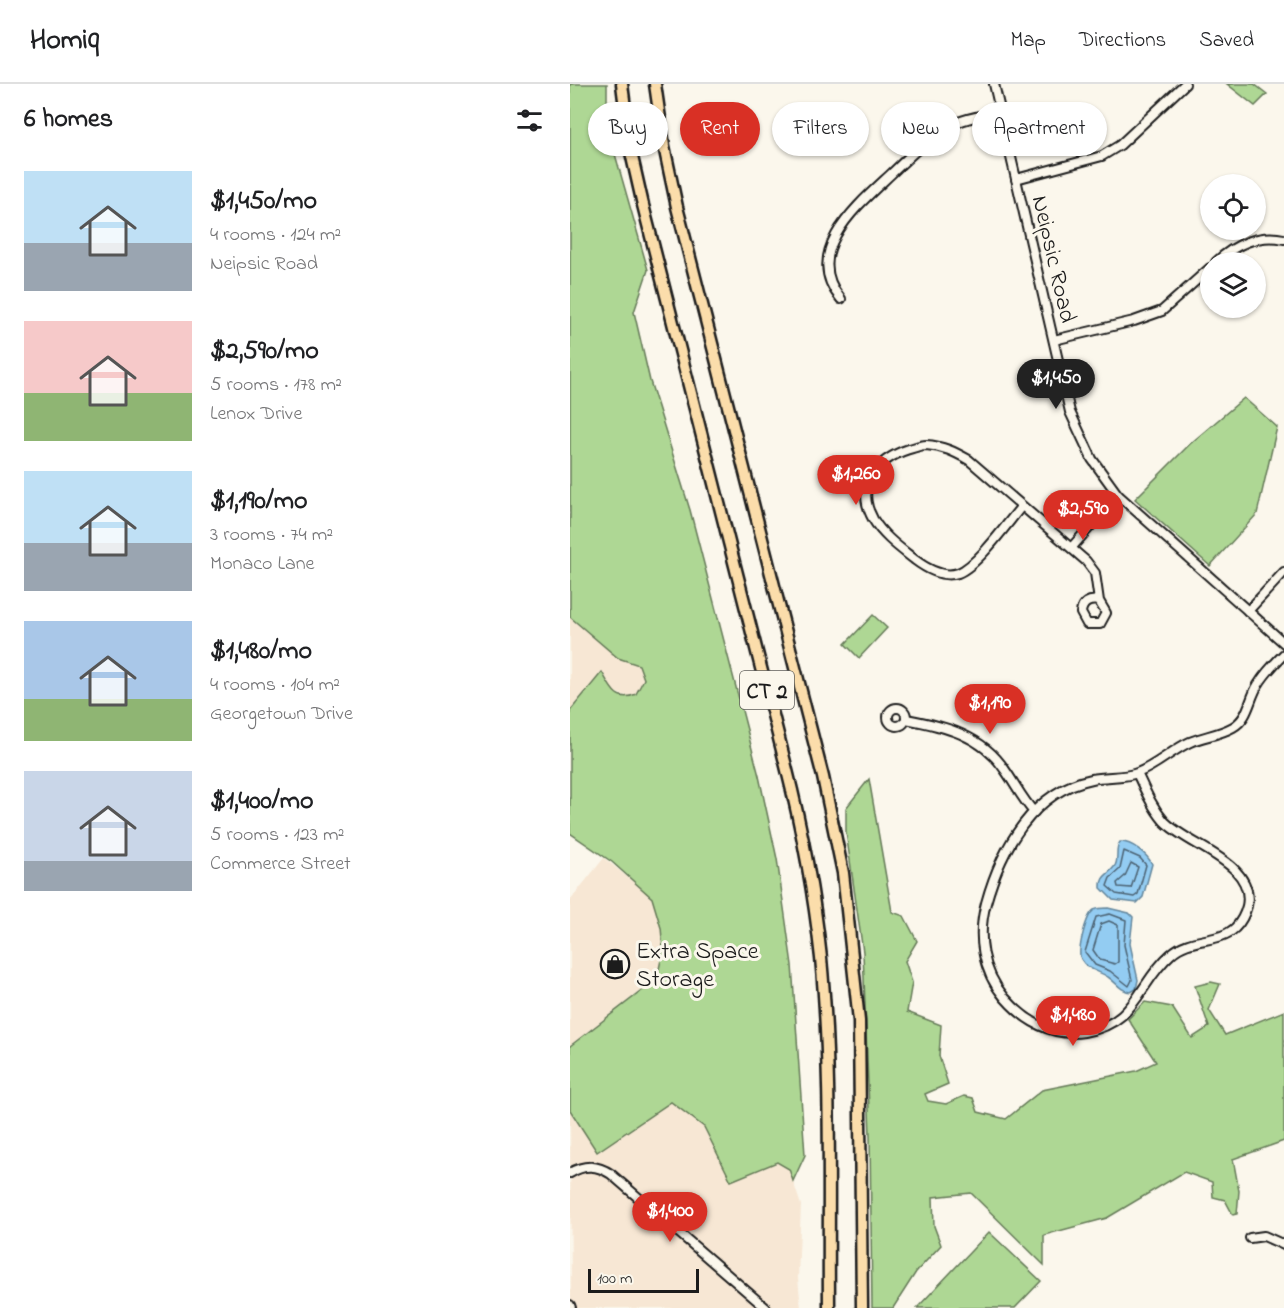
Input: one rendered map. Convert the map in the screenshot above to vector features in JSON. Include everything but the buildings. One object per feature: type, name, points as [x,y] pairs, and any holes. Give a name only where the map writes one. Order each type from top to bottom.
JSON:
[{"type":"highway","name":"CT 2","points":[[622,84],[630,148],[643,205],[783,754],[806,855],[817,928],[824,1006],[829,1308]]},
{"type":"highway","name":"CT 2","points":[[655,84],[664,146],[677,207],[821,767],[842,866],[854,955],[859,1027],[862,1308]]},
{"type":"street","name":"Neipsic Road","points":[[994,84],[998,102]]},
{"type":"street","points":[[1016,179],[1102,156],[1120,145],[1185,84]]},
{"type":"street","points":[[841,299],[828,279],[828,258],[836,235],[850,213],[928,139],[957,123],[972,119]]},
{"type":"street","name":"Neipsic Road","points":[[1011,156],[1076,428],[1092,459],[1118,495],[1284,643]]},
{"type":"street","points":[[1228,252],[1246,242],[1270,236],[1284,239]]},
{"type":"street","points":[[1054,340],[1134,321],[1161,311],[1200,277]]},
{"type":"street","points":[[1021,507],[968,568],[955,574],[939,573],[925,568],[891,541],[873,518],[868,500],[869,480],[877,466],[892,454],[924,445],[947,448],[969,460],[1021,507],[1072,547],[1095,573],[1099,602]]},
{"type":"street","points":[[1072,547],[1118,495]]},
{"type":"street","points":[[1248,611],[1284,572]]},
{"type":"street","points":[[1137,773],[1149,801],[1165,821],[1185,839],[1226,862],[1242,876],[1249,896],[1245,914],[1235,928],[1220,937],[1197,940],[1178,948],[1164,961],[1134,1005],[1119,1020],[1097,1030],[1065,1033],[1044,1028],[1019,1014],[998,990],[984,960],[981,921],[993,878],[1014,837],[1034,812],[1060,790],[1091,779],[1137,773],[1192,741],[1224,732],[1236,726],[1247,712],[1256,688],[1268,670],[1284,654]]},
{"type":"street","points":[[906,719],[939,725],[968,736],[991,752],[1006,771],[1019,795],[1034,812]]},
{"type":"street","points":[[570,1173],[588,1166],[599,1168],[610,1174],[766,1308]]},
{"type":"street","points":[[1250,1238],[1264,1236],[1284,1245]]},
{"type":"shaded area","points":[[570,617],[618,658],[639,665],[644,679],[636,694],[630,697],[613,692],[604,676],[570,711]]},
{"type":"shaded area","name":"Extra Space Storage","points":[[604,858],[653,898],[661,928],[663,950],[657,978],[570,1046],[570,900]]},
{"type":"shaded area","points":[[671,1102],[704,1127],[731,1180],[777,1161],[789,1169],[801,1205],[798,1278],[801,1308],[571,1308],[570,1110],[576,1121]]},
{"type":"green space","points":[[570,84],[607,84],[607,102],[588,102],[588,156],[616,156],[648,270],[634,312],[650,381],[690,510],[759,776],[777,859],[792,965],[805,1155],[793,1181],[789,1169],[777,1162],[731,1181],[704,1127],[671,1102],[597,1152],[570,1110],[570,1046],[657,979],[663,950],[661,928],[652,898],[612,862],[570,833],[570,711],[602,672],[614,692],[623,697],[636,694],[644,679],[639,665],[618,658],[570,617]]},
{"type":"green space","points":[[1227,84],[1254,84],[1267,94],[1255,106]]},
{"type":"green space","points":[[1244,398],[1277,427],[1257,514],[1210,566],[1135,499],[1191,443]]},
{"type":"green space","points":[[873,615],[887,628],[859,658],[845,644]]},
{"type":"green space","points":[[869,779],[892,912],[904,916],[917,941],[905,961],[912,982],[907,1012],[941,1025],[939,1056],[948,1084],[925,1094],[928,1101],[946,1104],[964,1096],[973,1098],[978,1112],[1006,1119],[1042,1090],[1136,1071],[1156,1062],[1128,1019],[1145,1002],[1172,1007],[1192,1038],[1209,1027],[1195,986],[1211,982],[1220,984],[1209,1010],[1225,1035],[1284,1011],[1284,1141],[1233,1159],[1239,1191],[1237,1214],[1233,1215],[1225,1200],[1213,1197],[1212,1182],[1184,1172],[1107,1218],[1044,1235],[1044,1265],[971,1193],[933,1197],[934,1226],[941,1245],[916,1272],[893,1308],[872,1308],[870,1136],[863,952],[846,832],[846,808]]},
{"type":"green space","points":[[989,1232],[1041,1281],[1015,1308],[917,1308]]},
{"type":"water","points":[[1120,842],[1138,849],[1152,864],[1143,897],[1137,903],[1113,900],[1101,888],[1103,878],[1116,864],[1117,848]]},
{"type":"water","points":[[1099,908],[1129,913],[1133,917],[1130,944],[1138,980],[1136,989],[1131,992],[1124,990],[1108,977],[1090,968],[1081,959],[1081,941],[1091,913]]},
{"type":"place","name":"Extra Space Storage","points":[[615,964]]}]
